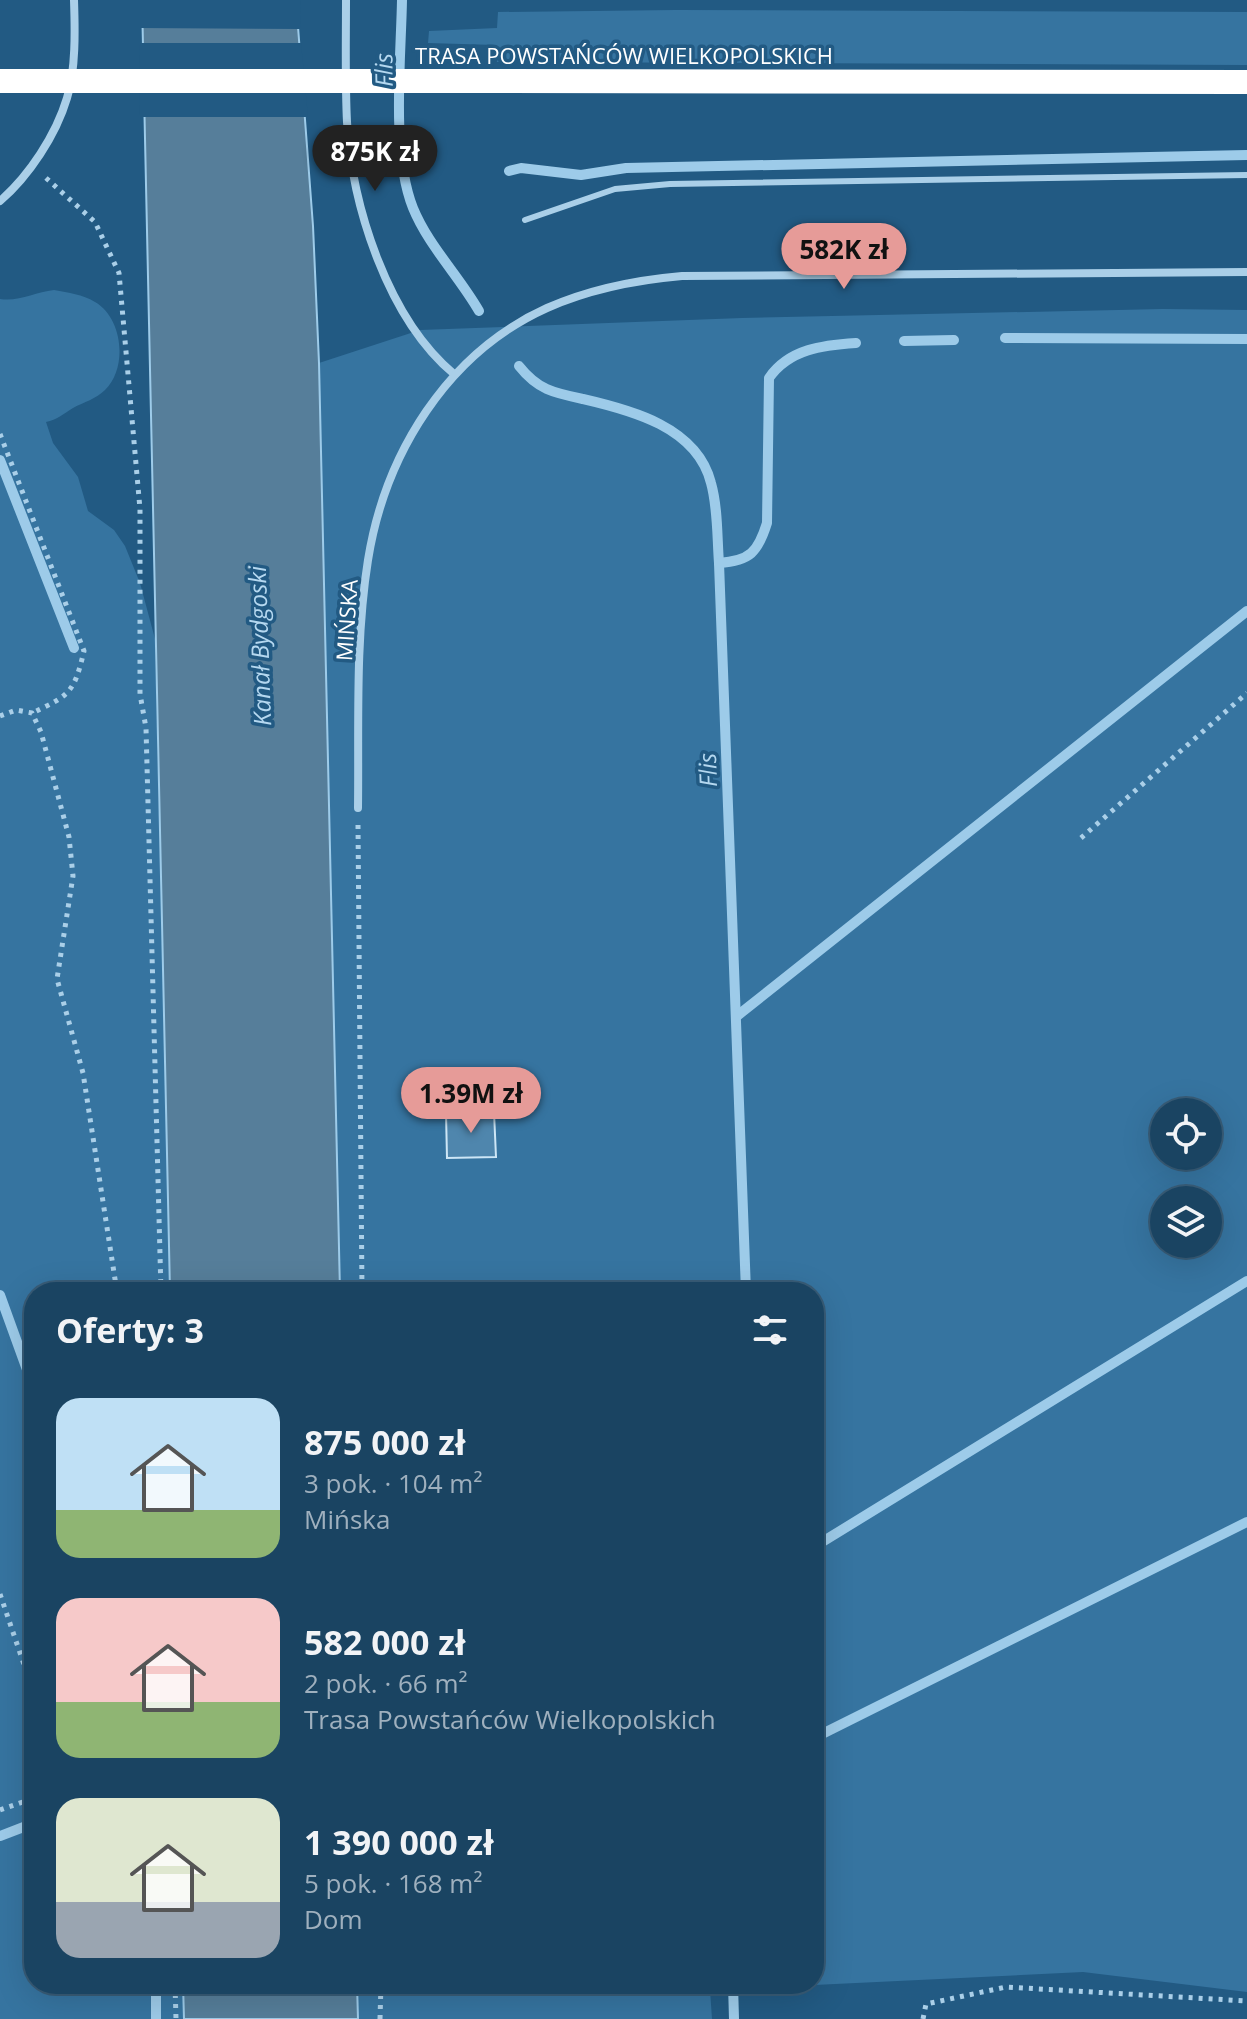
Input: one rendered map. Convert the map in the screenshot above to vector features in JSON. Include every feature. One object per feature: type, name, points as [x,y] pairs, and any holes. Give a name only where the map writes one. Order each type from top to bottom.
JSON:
[{"type":"highway","name":"TRASA POWSTAŃCÓW WIELKOPOLSKICH","points":[[0,81],[1247,82]]},
{"type":"street","points":[[0,201],[50,137],[68,97],[75,31],[74,0]]},
{"type":"street","points":[[346,0],[347,124],[361,208],[374,249],[395,295],[424,343],[454,374]]},
{"type":"street","name":"MIŃSKA","points":[[358,808],[360,650],[368,560],[374,528],[398,459],[434,399],[454,374],[500,337],[544,309],[592,292],[658,278],[736,274],[1247,272]]},
{"type":"lane","points":[[525,220],[615,189],[670,184],[1247,175]]},
{"type":"path","points":[[31,165],[95,222],[119,273],[140,509],[140,694],[146,728],[161,1282]]},
{"type":"path","points":[[0,434],[84,651],[78,678],[66,696],[32,713],[16,710],[0,716]]},
{"type":"path","points":[[1081,838],[1247,693]]},
{"type":"path","points":[[32,713],[41,732],[69,837],[73,876],[57,979],[83,1073],[115,1282]]},
{"type":"path","points":[[358,808],[362,1282]]},
{"type":"path","points":[[0,1594],[24,1665]]},
{"type":"path","points":[[0,1810],[24,1802]]},
{"type":"path","points":[[923,2019],[926,2004],[1006,1987],[1247,2001]]},
{"type":"path","points":[[175,1994],[176,2019]]},
{"type":"path","points":[[380,2019],[381,1994]]},
{"type":"shaded area","points":[[498,12],[1247,12],[1247,65],[497,62],[495,45],[428,43],[429,31],[497,28]]},
{"type":"shaded area","points":[[54,290],[80,295],[104,309],[117,331],[117,369],[105,390],[46,422],[53,443],[78,477],[88,511],[114,530],[125,546],[140,583],[155,639],[170,1282],[24,1282],[24,1994],[183,1994],[184,2019],[0,2019],[0,299]]},
{"type":"shaded area","points":[[1247,310],[1247,1992],[1083,1972],[824,1984],[824,1282],[340,1282],[319,363],[420,330],[742,318]]},
{"type":"shaded area","points":[[357,1994],[710,1994],[712,2019],[358,2019]]},
{"type":"water","name":"Kanał Bydgoski","points":[[142,0],[296,0],[313,226],[319,363],[340,1282],[170,1282]]},
{"type":"water","points":[[183,1994],[357,1994],[358,2019],[184,2019]]},
{"type":"pier","points":[[138,0],[300,0],[301,29],[138,28]]},
{"type":"pier","points":[[139,43],[301,43],[308,117],[140,117]]},
{"type":"building","points":[[494,1112],[496,1157],[447,1158],[446,1113]]},
{"type":"waterway","name":"Flis","points":[[402,0],[399,106],[406,186],[419,222],[479,311]]},
{"type":"waterway","points":[[509,171],[521,168],[581,175],[626,168],[1247,155]]},
{"type":"waterway","points":[[1005,338],[1247,339]]},
{"type":"waterway","points":[[904,341],[954,340]]},
{"type":"waterway","points":[[719,563],[738,560],[751,553],[767,523],[769,378],[786,361],[808,350],[856,343]]},
{"type":"waterway","name":"Flis","points":[[519,366],[547,389],[621,409],[660,424],[692,448],[711,483],[719,563],[746,1282]]},
{"type":"waterway","points":[[0,460],[74,648]]},
{"type":"waterway","points":[[737,1016],[1247,611]]},
{"type":"waterway","points":[[824,1541],[1247,1281]]},
{"type":"waterway","points":[[0,1295],[24,1361]]},
{"type":"waterway","points":[[824,1733],[1247,1522]]},
{"type":"waterway","points":[[0,1836],[24,1827]]},
{"type":"waterway","points":[[156,1994],[156,2019]]},
{"type":"waterway","name":"Flis","points":[[733,1994],[734,2019]]}]
